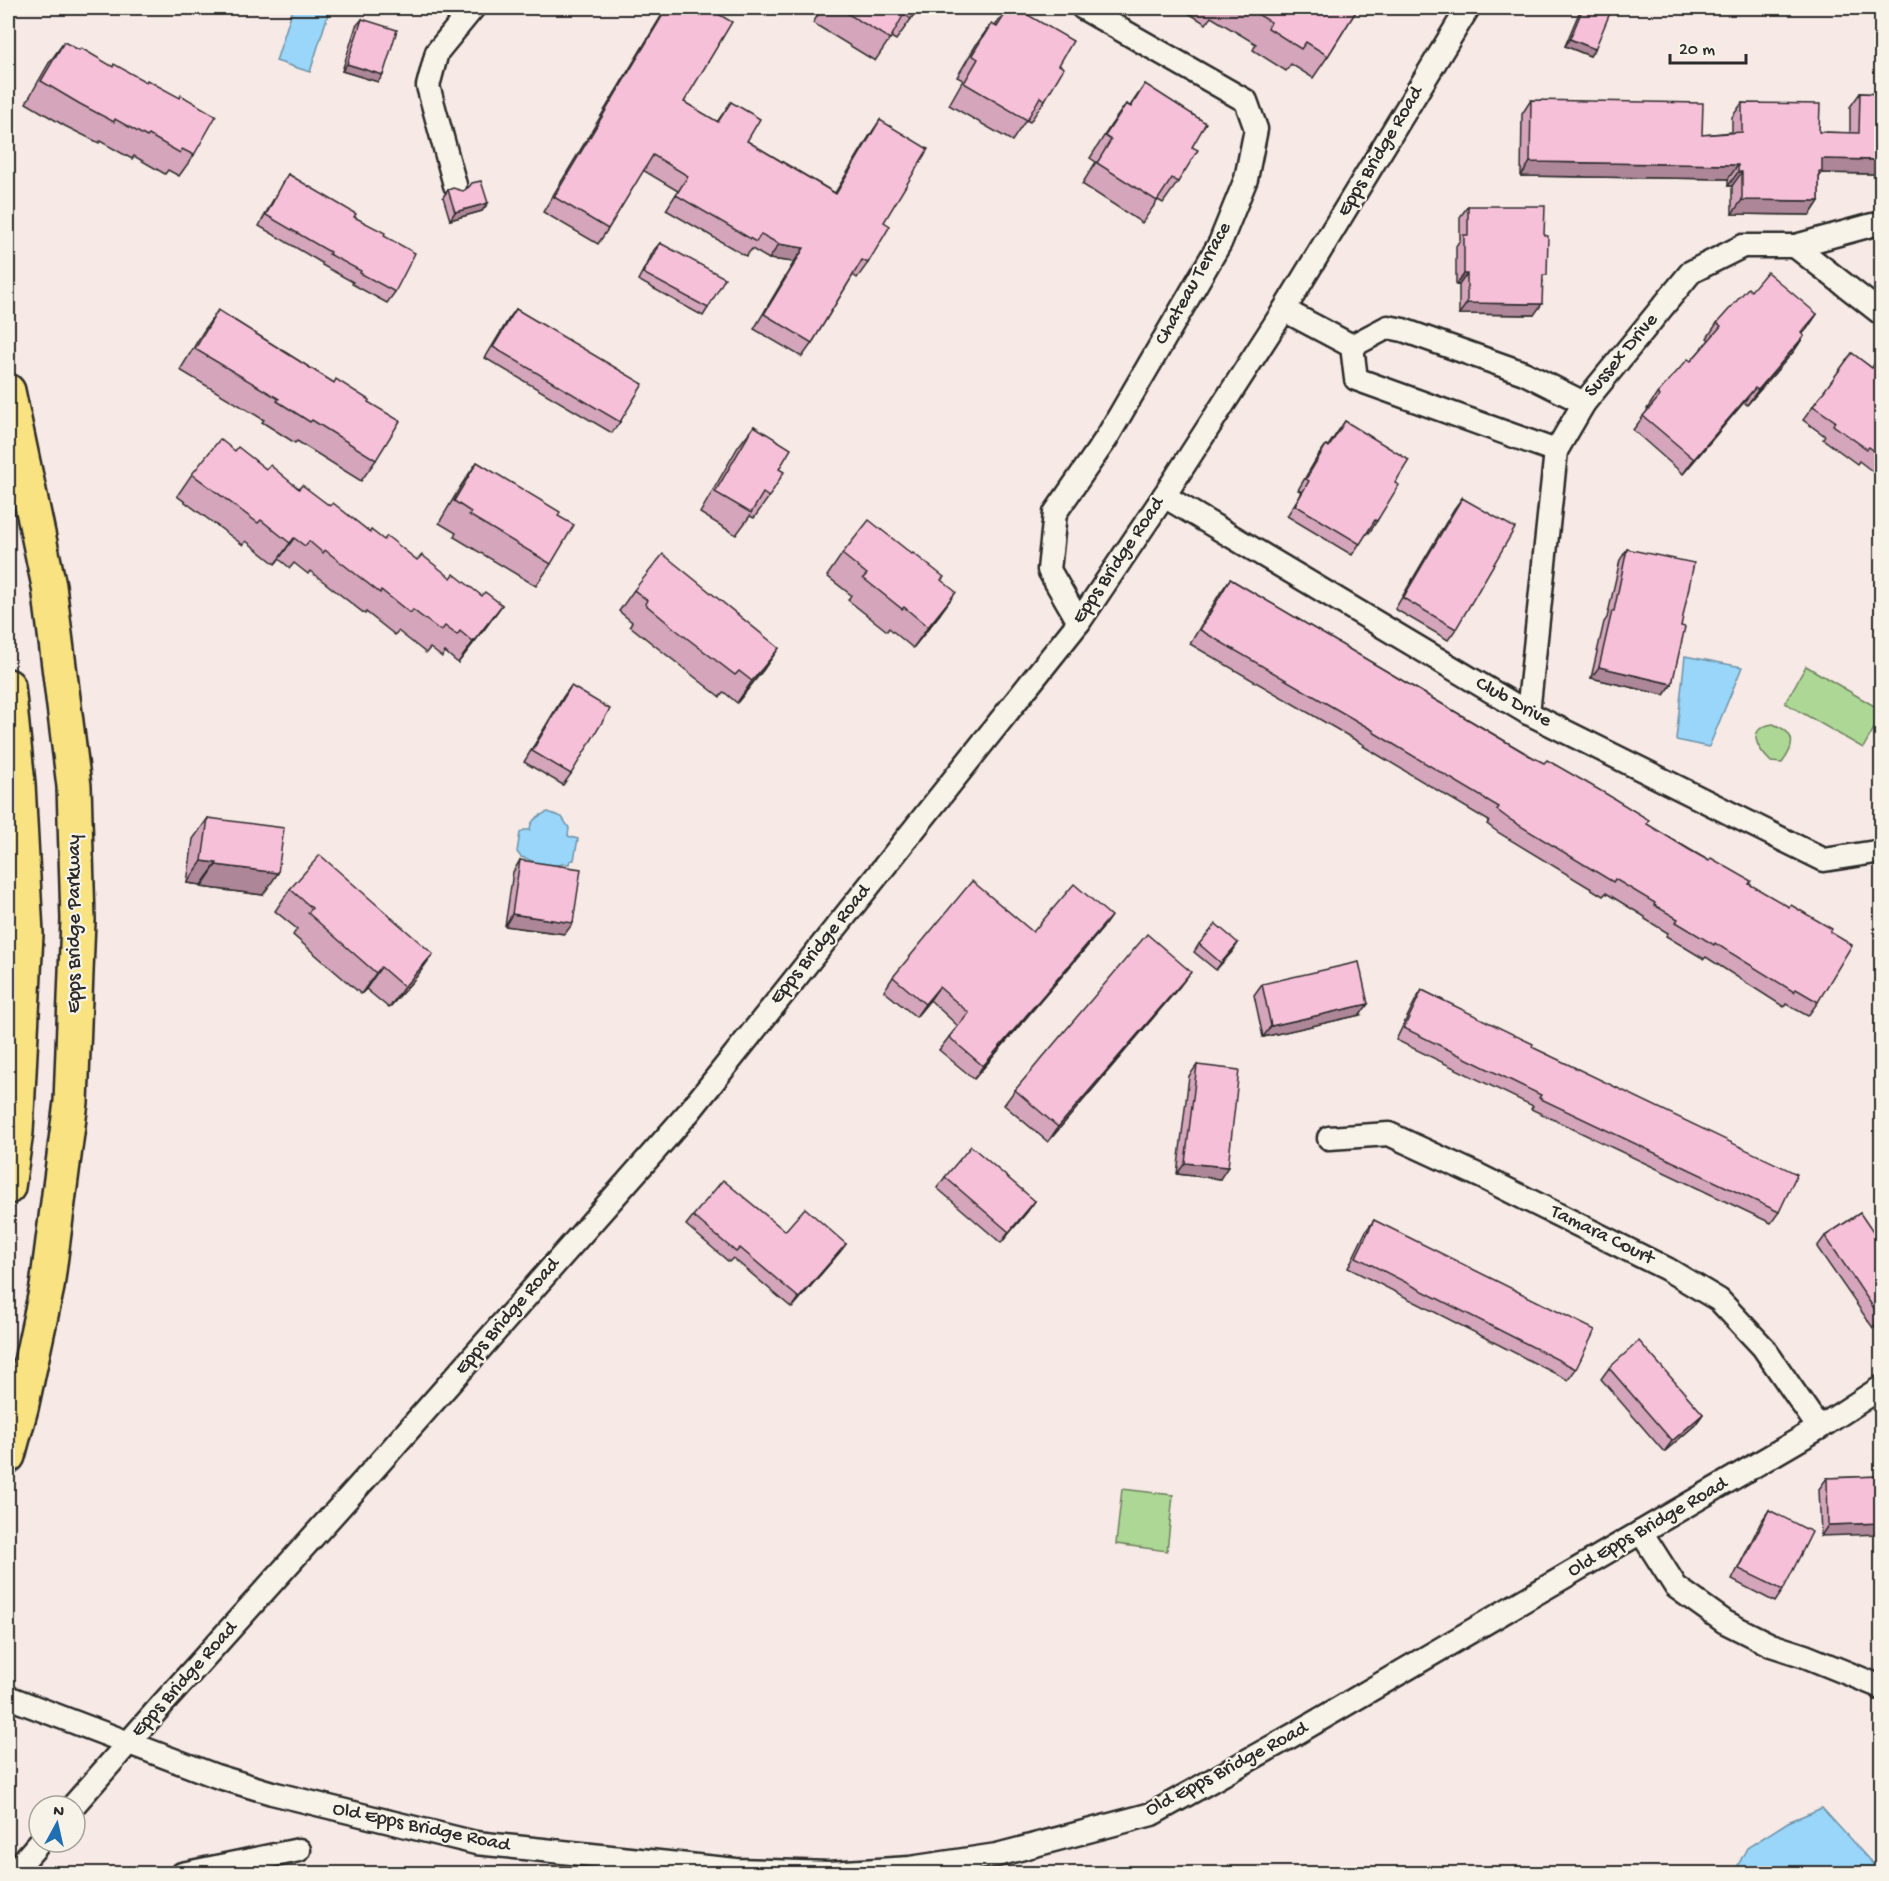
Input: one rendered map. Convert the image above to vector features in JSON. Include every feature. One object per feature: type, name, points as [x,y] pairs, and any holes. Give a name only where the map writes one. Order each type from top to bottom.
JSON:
[{"type":"main road","name":"Epps Bridge Parkway","points":[[8,391],[49,586],[74,786],[78,920],[71,1102],[65,1148],[46,1287],[21,1408],[8,1456]]},
{"type":"main road","points":[[8,686],[18,784],[26,934],[16,1132],[8,1187]]},
{"type":"street","points":[[455,186],[428,86],[437,52],[473,8]]},
{"type":"street","name":"Chateau Terrace","points":[[1079,622],[1049,570],[1055,513],[1106,439],[1220,243],[1246,179],[1256,129],[1246,101],[1083,8]]},
{"type":"street","name":"Epps Bridge Road","points":[[84,1794],[689,1112],[1079,622],[1164,496],[1284,310],[1468,8]]},
{"type":"street","name":"Sussex Drive","points":[[1352,346],[1388,327],[1403,330],[1524,374],[1584,403],[1690,272],[1743,246],[1795,246],[1872,225],[1881,225]]},
{"type":"street","points":[[1795,246],[1881,314]]},
{"type":"street","points":[[1284,310],[1352,346],[1356,379],[1556,451]]},
{"type":"street","points":[[1528,713],[1556,451],[1584,403]]},
{"type":"street","name":"Club Drive","points":[[1164,496],[1528,713],[1824,860],[1881,850]]},
{"type":"street","name":"Tamara Court","points":[[1329,1138],[1389,1134],[1480,1176],[1667,1269],[1719,1300],[1763,1347],[1818,1428]]},
{"type":"street","name":"Old Epps Bridge Road","points":[[8,1696],[216,1776],[272,1793],[476,1843],[736,1870],[829,1873],[910,1868],[997,1855],[1152,1814],[1305,1728],[1641,1532],[1818,1428],[1881,1387]]},
{"type":"street","points":[[1641,1532],[1676,1587],[1725,1622],[1771,1645],[1805,1656],[1879,1686],[1881,1689]]},
{"type":"street","points":[[182,1874],[299,1850]]},
{"type":"street","points":[[12,1874],[30,1854]]},
{"type":"green space","points":[[1806,666],[1881,710],[1881,716],[1863,748],[1785,703]]},
{"type":"green space","points":[[1773,724],[1786,732],[1791,740],[1791,746],[1782,763],[1771,762],[1756,740],[1759,730]]},
{"type":"green space","points":[[1122,1489],[1173,1495],[1167,1551],[1116,1544]]},
{"type":"water","points":[[293,8],[330,8],[310,72],[276,61]]},
{"type":"water","points":[[1685,656],[1742,667],[1709,747],[1676,740]]},
{"type":"water","points":[[548,812],[562,817],[569,828],[568,836],[578,839],[574,860],[569,864],[545,865],[521,857],[517,852],[520,833],[530,830],[536,818]]},
{"type":"water","points":[[1822,1808],[1881,1873],[1734,1873],[1747,1848],[1788,1822]]},
{"type":"building","points":[[667,8],[708,8],[732,22],[684,102],[718,122],[731,102],[760,119],[747,141],[836,194],[880,120],[928,149],[884,222],[890,226],[868,263],[862,260],[812,343],[764,314],[804,248],[779,244],[761,234],[756,242],[676,195],[688,176],[653,155],[608,229],[554,197]]},
{"type":"building","points":[[838,8],[917,8],[911,19],[904,14],[890,39]]},
{"type":"building","points":[[1009,8],[1016,8],[1073,41],[1059,65],[1064,68],[1045,100],[1040,97],[1027,120],[964,83],[978,59],[972,55],[991,24],[997,27]]},
{"type":"building","points":[[1247,8],[1358,8],[1328,56],[1306,42],[1301,49],[1268,28],[1271,22]]},
{"type":"building","points":[[1583,8],[1612,8],[1595,49],[1570,39]]},
{"type":"building","points":[[362,19],[397,30],[383,75],[347,64]]},
{"type":"building","points":[[64,42],[79,50],[81,48],[113,67],[114,64],[180,98],[181,95],[216,116],[194,155],[182,149],[180,153],[115,119],[114,122],[41,81]]},
{"type":"building","points":[[1145,84],[1206,123],[1192,147],[1198,150],[1178,182],[1172,178],[1157,201],[1097,163],[1111,140],[1105,136],[1126,104],[1131,107]]},
{"type":"building","points":[[1860,93],[1881,94],[1881,160],[1822,159],[1822,172],[1819,172],[1819,201],[1742,200],[1742,172],[1738,172],[1738,165],[1530,162],[1531,100],[1703,103],[1702,135],[1742,132],[1742,103],[1820,104],[1819,132],[1859,133]]},
{"type":"building","points":[[288,174],[356,214],[354,217],[385,233],[384,236],[415,253],[395,292],[266,215]]},
{"type":"building","points":[[481,181],[488,203],[455,212],[448,190],[453,188],[463,191],[472,183]]},
{"type":"building","points":[[1468,206],[1545,206],[1544,235],[1548,236],[1547,275],[1543,275],[1542,304],[1467,303],[1464,235],[1468,235]]},
{"type":"building","points":[[660,243],[725,278],[708,308],[643,273]]},
{"type":"building","points":[[1767,272],[1817,314],[1801,333],[1804,336],[1758,390],[1755,388],[1694,459],[1643,416],[1660,396],[1657,394],[1688,359],[1691,361],[1721,326],[1717,323],[1748,288],[1751,291]]},
{"type":"building","points":[[516,309],[643,384],[620,422],[493,347]]},
{"type":"building","points":[[218,310],[334,383],[336,379],[400,421],[376,460],[312,420],[310,422],[277,401],[279,399],[195,349]]},
{"type":"building","points":[[1852,353],[1872,368],[1874,364],[1881,370],[1881,456],[1833,425],[1835,421],[1813,406]]},
{"type":"building","points":[[1345,421],[1409,460],[1395,483],[1399,485],[1360,544],[1295,505],[1309,481],[1306,479],[1326,445],[1329,447]]},
{"type":"building","points":[[754,426],[791,449],[779,469],[784,472],[769,497],[763,493],[751,513],[715,492]]},
{"type":"building","points":[[220,439],[235,451],[238,447],[266,469],[270,465],[299,489],[302,485],[330,506],[333,503],[370,532],[371,530],[384,540],[387,536],[417,560],[422,555],[451,578],[454,574],[482,596],[485,592],[502,605],[473,642],[460,631],[457,635],[445,626],[441,631],[413,610],[410,613],[325,550],[323,553],[309,541],[305,546],[294,538],[290,543],[261,520],[258,523],[192,474]]},
{"type":"building","points":[[477,462],[560,512],[558,516],[574,525],[551,564],[469,515],[471,512],[454,501]]},
{"type":"building","points":[[1462,498],[1515,528],[1456,629],[1403,598]]},
{"type":"building","points":[[869,520],[944,577],[941,580],[956,592],[928,627],[863,578],[867,574],[842,554]]},
{"type":"building","points":[[1627,549],[1694,563],[1681,626],[1685,627],[1672,684],[1599,667]]},
{"type":"building","points":[[663,554],[779,648],[752,681],[739,671],[735,675],[675,629],[645,604],[647,600],[634,590]]},
{"type":"building","points":[[1230,579],[1530,756],[1544,763],[1547,760],[1608,795],[1649,820],[1647,824],[1688,849],[1709,861],[1711,858],[1751,881],[1749,884],[1832,929],[1830,932],[1852,945],[1818,1002],[1796,989],[1794,992],[1715,943],[1714,945],[1676,922],[1678,919],[1654,905],[1655,903],[1615,879],[1613,882],[1509,819],[1497,810],[1499,807],[1200,630]]},
{"type":"building","points":[[571,686],[610,709],[571,774],[532,751]]},
{"type":"building","points":[[208,818],[284,828],[278,873],[202,861]]},
{"type":"building","points":[[320,855],[433,954],[404,987],[381,967],[376,973],[308,913],[312,908],[290,889]]},
{"type":"building","points":[[520,860],[581,869],[573,923],[512,914]]},
{"type":"building","points":[[972,881],[1033,932],[1074,884],[1111,916],[983,1066],[949,1037],[969,1013],[939,987],[925,1004],[893,977]]},
{"type":"building","points":[[1216,924],[1238,943],[1221,963],[1199,944]]},
{"type":"building","points":[[1147,934],[1191,972],[1058,1127],[1015,1090]]},
{"type":"building","points":[[1359,962],[1368,1004],[1271,1026],[1262,984]]},
{"type":"building","points":[[1422,990],[1533,1044],[1532,1047],[1797,1174],[1779,1212],[1539,1098],[1541,1095],[1404,1028]]},
{"type":"building","points":[[1197,1065],[1239,1070],[1228,1167],[1185,1163]]},
{"type":"building","points":[[971,1146],[1035,1201],[1009,1232],[945,1177]]},
{"type":"building","points":[[723,1180],[785,1231],[805,1208],[846,1244],[799,1298],[740,1248],[736,1252],[693,1216]]},
{"type":"building","points":[[1860,1213],[1881,1244],[1880,1317],[1825,1236]]},
{"type":"building","points":[[1374,1220],[1595,1330],[1576,1369],[1356,1257]]},
{"type":"building","points":[[1639,1341],[1703,1414],[1672,1441],[1609,1368]]},
{"type":"building","points":[[1881,1476],[1881,1523],[1828,1525],[1827,1478]]},
{"type":"building","points":[[1769,1510],[1812,1532],[1783,1590],[1739,1569]]}]
